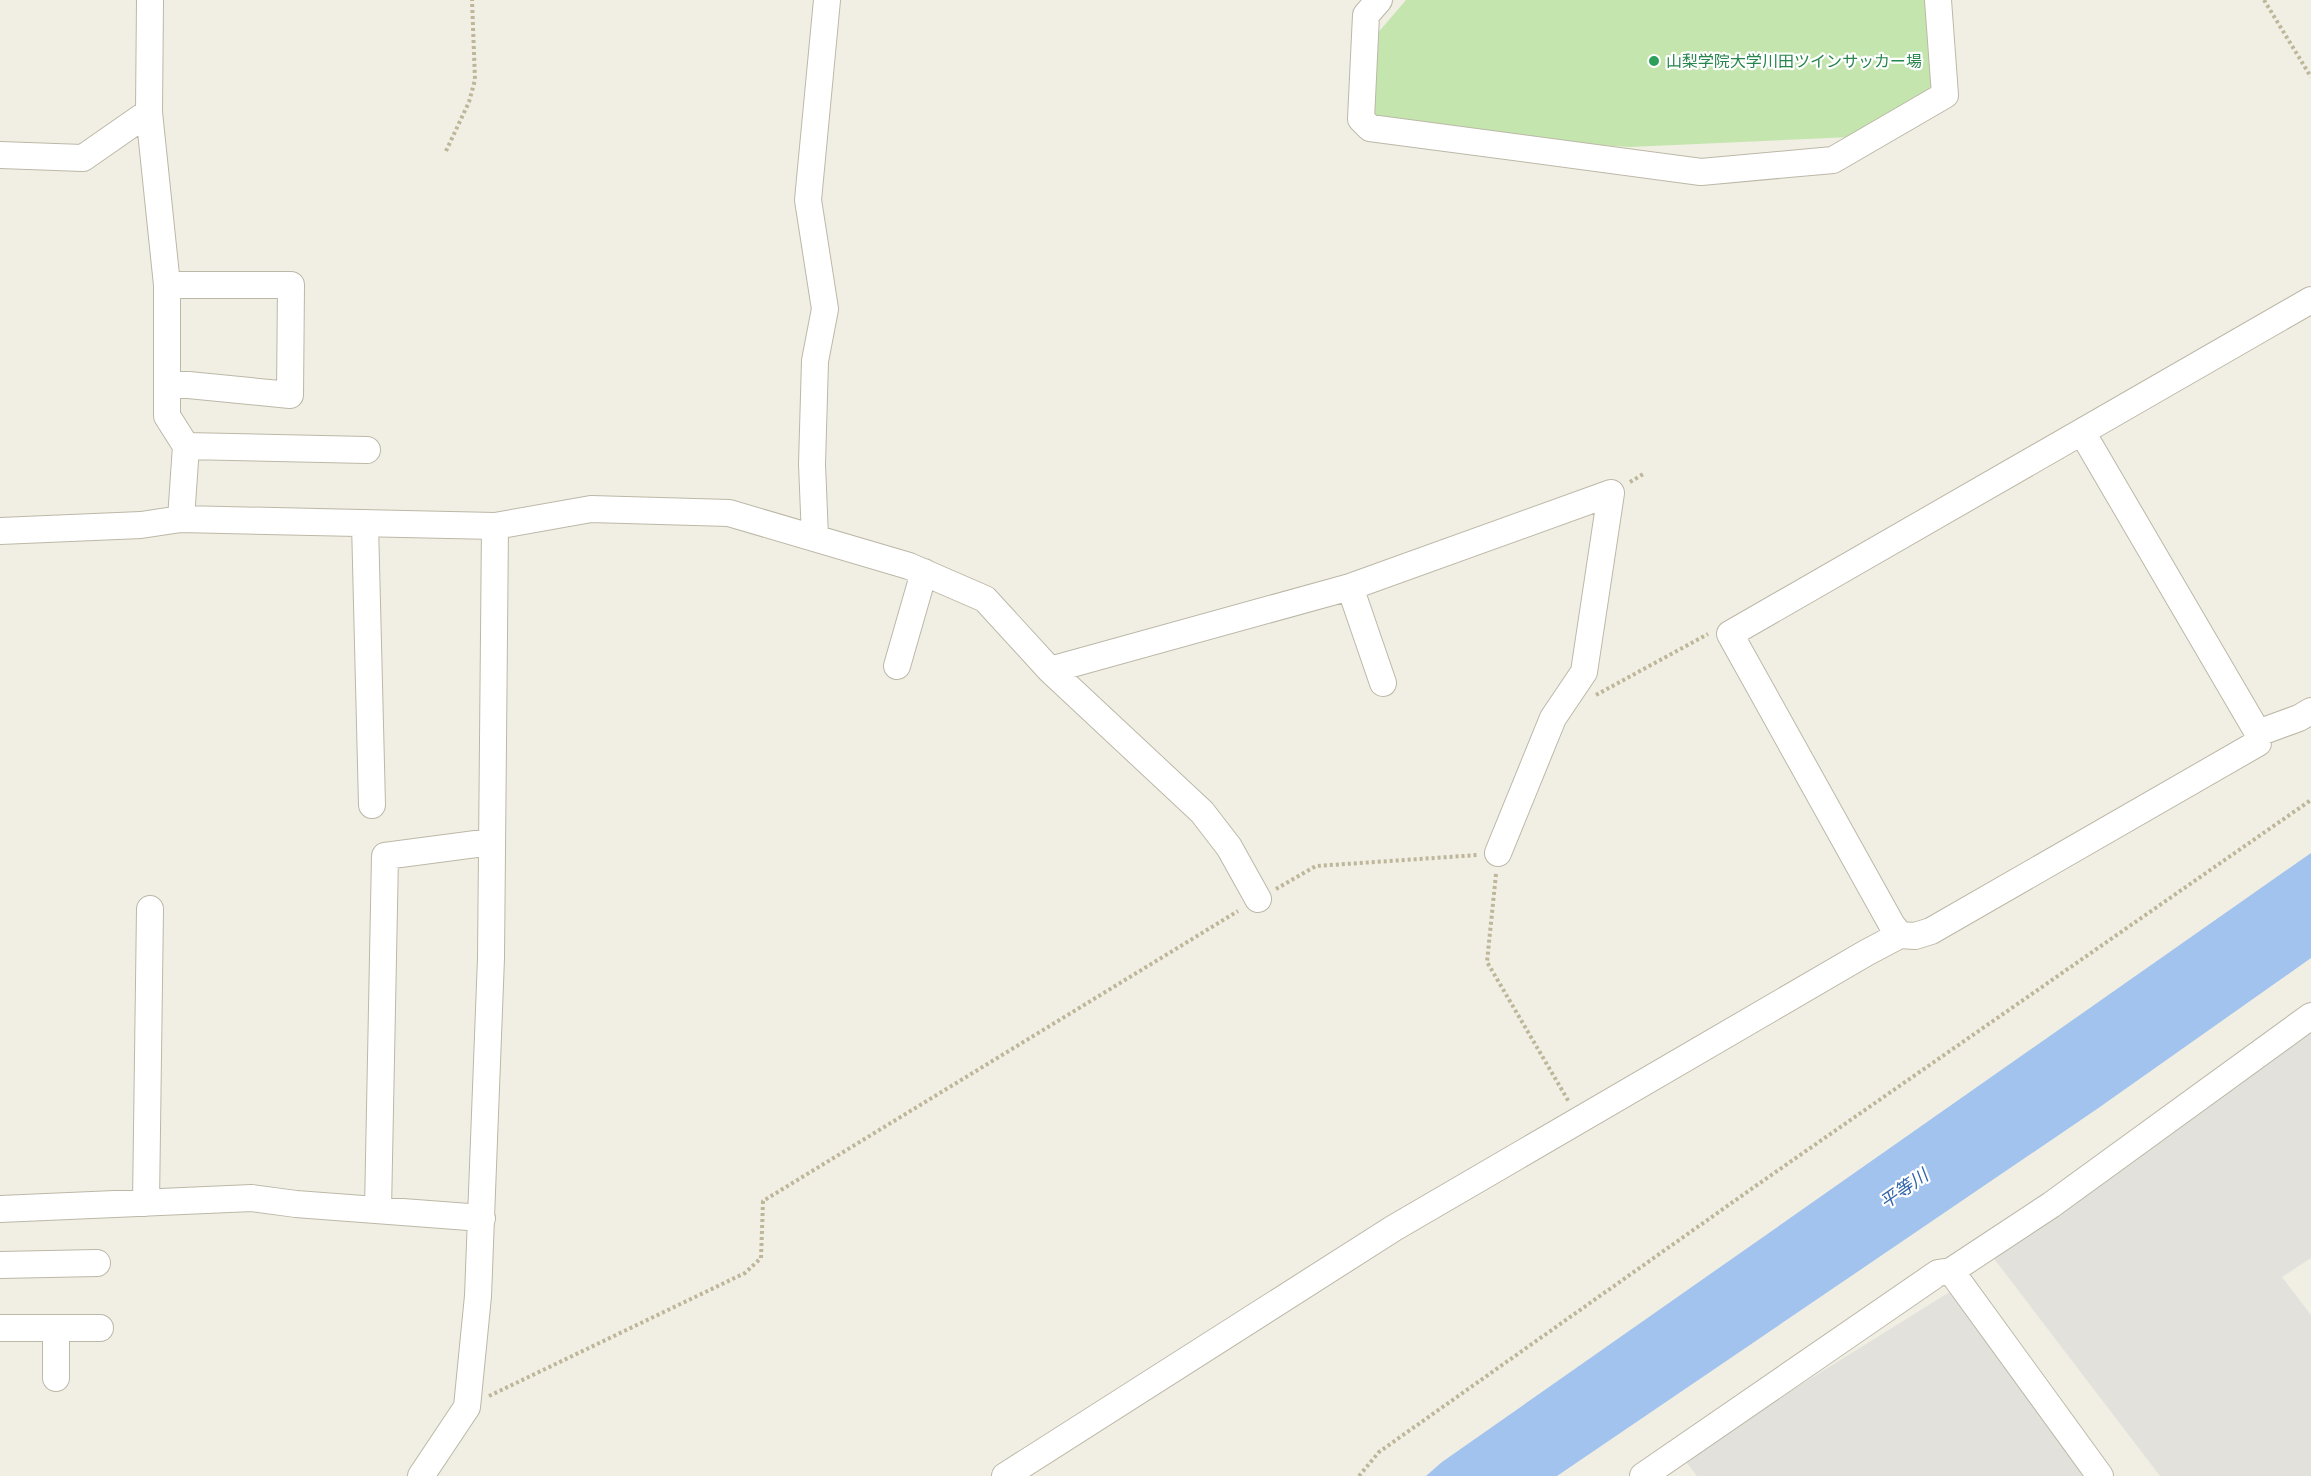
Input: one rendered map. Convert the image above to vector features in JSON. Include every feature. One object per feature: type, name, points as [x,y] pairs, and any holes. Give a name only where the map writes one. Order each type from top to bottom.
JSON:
[{"type":"street","points":[[150,0],[149,112],[167,285],[167,416],[186,446],[181,519]]},
{"type":"street","points":[[816,537],[812,464],[815,361],[825,309],[808,200],[827,0]]},
{"type":"street","points":[[1379,0],[1366,15],[1361,119],[1370,128],[1701,172],[1833,160],[1945,95],[1938,0]]},
{"type":"street","points":[[0,155],[84,158],[149,112]]},
{"type":"street","points":[[167,285],[291,285],[290,395],[168,383]]},
{"type":"street","points":[[1900,935],[1892,925],[1730,634],[2311,300]]},
{"type":"street","points":[[1005,1476],[1394,1228],[1857,958],[1900,935],[1915,936],[1931,931],[2258,743],[2258,733],[2082,432]]},
{"type":"street","points":[[186,446],[368,450]]},
{"type":"street","points":[[1050,670],[1350,586],[1611,493],[1584,672],[1554,718],[1498,853]]},
{"type":"street","points":[[0,531],[141,525],[181,519],[495,526],[591,509],[729,513],[816,537],[924,572],[985,599],[1050,670],[1202,812],[1229,847],[1258,899]]},
{"type":"street","points":[[365,523],[372,806]]},
{"type":"street","points":[[421,1476],[467,1407],[478,1296],[491,958],[495,526]]},
{"type":"street","points":[[897,666],[924,572]]},
{"type":"street","points":[[1350,586],[1383,683]]},
{"type":"street","points":[[2258,733],[2299,718],[2311,711]]},
{"type":"street","points":[[378,1210],[385,856],[491,842]]},
{"type":"street","points":[[146,1203],[150,909]]},
{"type":"street","points":[[1955,1277],[2051,1204],[2311,1016]]},
{"type":"street","points":[[0,1209],[252,1198],[296,1204],[482,1218]]},
{"type":"street","points":[[0,1264],[97,1263]]},
{"type":"street","points":[[1643,1476],[1938,1273],[1955,1277],[2100,1476]]},
{"type":"street","points":[[0,1328],[100,1328]]},
{"type":"street","points":[[56,1328],[56,1377]]},
{"type":"path","points":[[446,151],[469,102],[475,80],[472,0]]},
{"type":"path","points":[[2264,0],[2311,77]]},
{"type":"path","points":[[1595,696],[1708,634],[1730,634]]},
{"type":"path","points":[[1359,1476],[1379,1452],[1782,1167],[2311,800]]},
{"type":"path","points":[[467,1407],[745,1273],[761,1258],[763,1201],[1258,899],[1316,866],[1498,853],[1487,962],[1580,1120]]},
{"type":"green space","name":"山梨学院大学川田ツインサッカー場","points":[[1406,0],[1927,0],[1934,86],[1851,137],[1630,147],[1543,142],[1374,124],[1376,35]]},
{"type":"shaded area","points":[[2311,1024],[2311,1258],[2282,1277],[2311,1315],[2311,1476],[2160,1476],[1992,1256]]},
{"type":"shaded area","points":[[1960,1292],[2092,1476],[1697,1476],[1683,1458],[1948,1293]]},
{"type":"water","name":"平等川","points":[[2311,853],[2311,958],[2097,1109],[1557,1476],[1426,1476],[1442,1462]]},
{"type":"place","name":"山梨学院大学川田ツインサッカー場","points":[[1654,61]]}]
